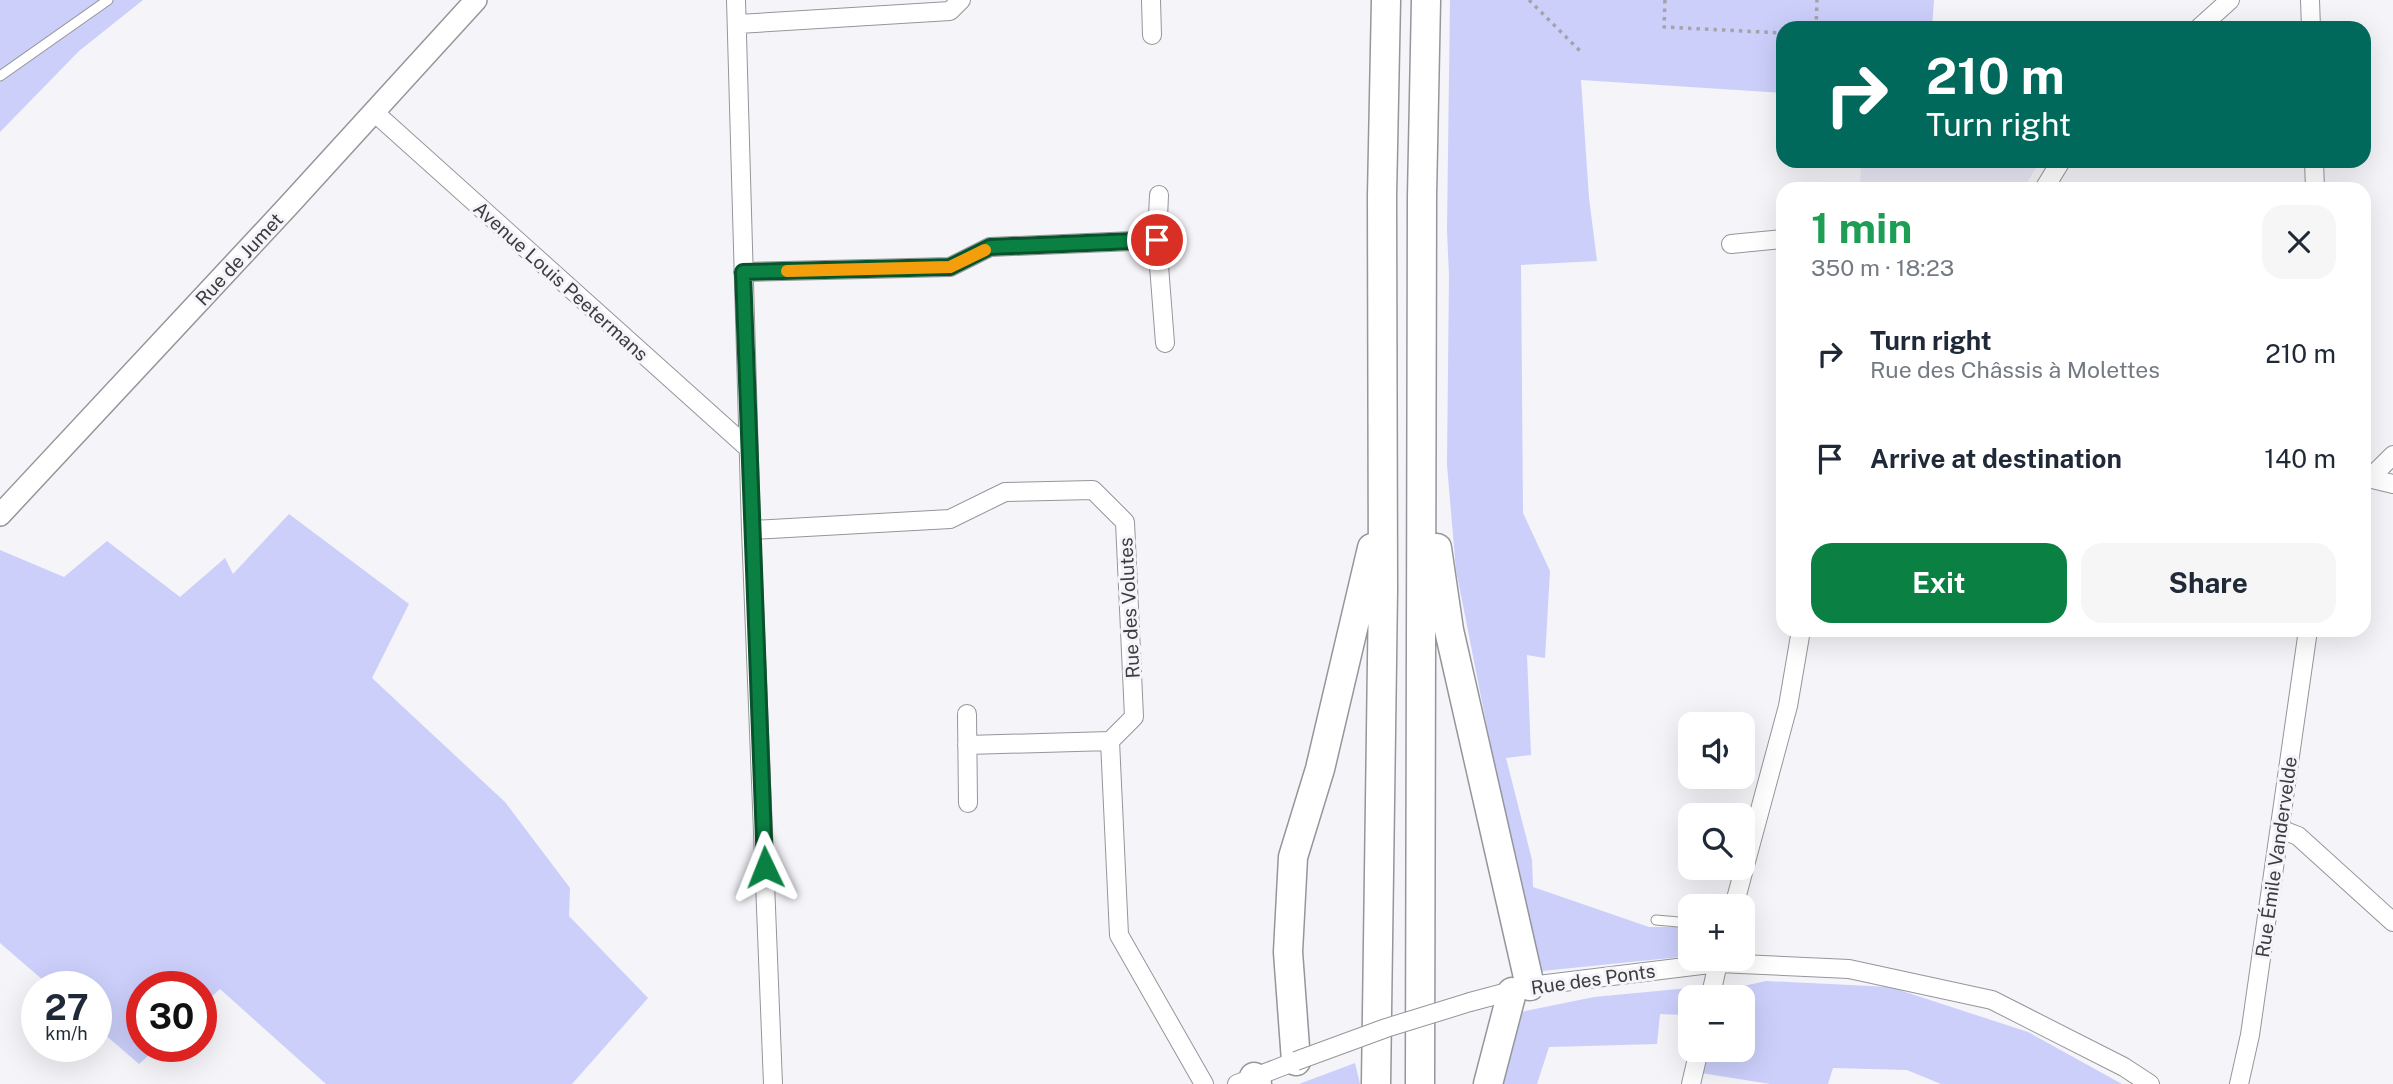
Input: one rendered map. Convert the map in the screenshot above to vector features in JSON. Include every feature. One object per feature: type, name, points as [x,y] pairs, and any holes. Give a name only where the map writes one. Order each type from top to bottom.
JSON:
[{"type":"highway","points":[[1376,1084],[1383,494],[1382,196],[1386,0]]},
{"type":"highway","points":[[1420,1084],[1422,197],[1426,0]]},
{"type":"highway","points":[[1423,450],[1449,630],[1521,989],[1488,1084]]},
{"type":"highway","points":[[1296,1061],[1288,952],[1293,857],[1329,731],[1383,494]]},
{"type":"street","name":"Rue de Jumet","points":[[0,515],[476,0]]},
{"type":"street","points":[[736,0],[748,449],[773,1084]]},
{"type":"street","points":[[738,24],[950,11],[961,0]]},
{"type":"street","points":[[1151,0],[1152,35]]},
{"type":"street","points":[[2207,21],[2230,0]]},
{"type":"street","points":[[2311,0],[2311,21]]},
{"type":"street","name":"Avenue Louis Peetermans","points":[[374,112],[748,449]]},
{"type":"street","points":[[1159,195],[1157,240],[1165,343]]},
{"type":"street","points":[[743,272],[950,267],[990,247],[1157,240]]},
{"type":"street","points":[[1731,244],[1776,240]]},
{"type":"street","points":[[2371,474],[2393,455]]},
{"type":"street","points":[[2371,478],[2393,484]]},
{"type":"street","name":"Rue des Volutes","points":[[751,530],[950,519],[1005,492],[1093,491],[1125,522],[1134,717],[1110,741]]},
{"type":"street","points":[[1737,894],[1788,706],[1800,637]]},
{"type":"street","name":"Rue Émile Vandervelde","points":[[2238,1084],[2250,1035],[2307,637]]},
{"type":"street","points":[[967,714],[968,803]]},
{"type":"street","points":[[967,745],[1110,741],[1119,935],[1204,1084]]},
{"type":"street","points":[[2280,830],[2298,836],[2308,844],[2393,922]]},
{"type":"street","name":"Rue des Ponts","points":[[1755,963],[1849,969],[1992,1000],[2124,1067],[2150,1084]]},
{"type":"street","name":"Rue des Ponts","points":[[1249,1082],[1296,1061],[1386,1028],[1470,1002],[1521,989],[1678,967]]},
{"type":"street","points":[[1691,1084],[1696,1062]]},
{"type":"lane","points":[[0,75],[108,0]]},
{"type":"lane","points":[[1656,920],[1678,922]]},
{"type":"path","points":[[1529,0],[1581,52]]},
{"type":"path","points":[[1665,0],[1664,27],[1776,33]]},
{"type":"path","points":[[1816,21],[1817,0]]},
{"type":"shaded area","points":[[0,0],[143,0],[79,51],[0,132]]},
{"type":"shaded area","points":[[1450,0],[1934,0],[1932,21],[1776,21],[1776,93],[1581,80],[1589,198],[1597,261],[1521,265],[1523,513],[1550,571],[1545,658],[1527,655],[1531,755],[1506,758],[1532,860],[1533,887],[1649,927],[1678,927],[1678,957],[1542,971],[1499,788],[1456,570],[1447,465],[1447,230]]},
{"type":"shaded area","points":[[1861,168],[2036,168],[2027,182],[1860,182]]},
{"type":"shaded area","points":[[289,514],[409,604],[372,678],[505,802],[570,888],[569,916],[648,998],[572,1084],[326,1084],[220,989],[217,992],[217,971],[126,971],[126,1053],[112,1041],[112,971],[32,971],[0,943],[0,550],[64,577],[107,541],[180,597],[225,558],[233,574]]},
{"type":"shaded area","points":[[1766,981],[1890,987],[2028,1032],[2122,1084],[1941,1084],[1907,1070],[1833,1068],[1828,1084],[1770,1084],[1701,1073],[1704,1062],[1755,1062],[1755,985],[1748,985]]},
{"type":"shaded area","points":[[1678,989],[1678,1015],[1660,1014],[1657,1044],[1549,1047],[1537,1084],[1502,1084],[1516,1013],[1594,997]]},
{"type":"shaded area","points":[[1355,1063],[1360,1084],[1299,1084]]},
{"type":"slow traffic","points":[[787,271],[950,267],[985,250]]},
{"type":"route","points":[[765,867],[743,272],[950,267],[990,247],[1157,240]]}]
